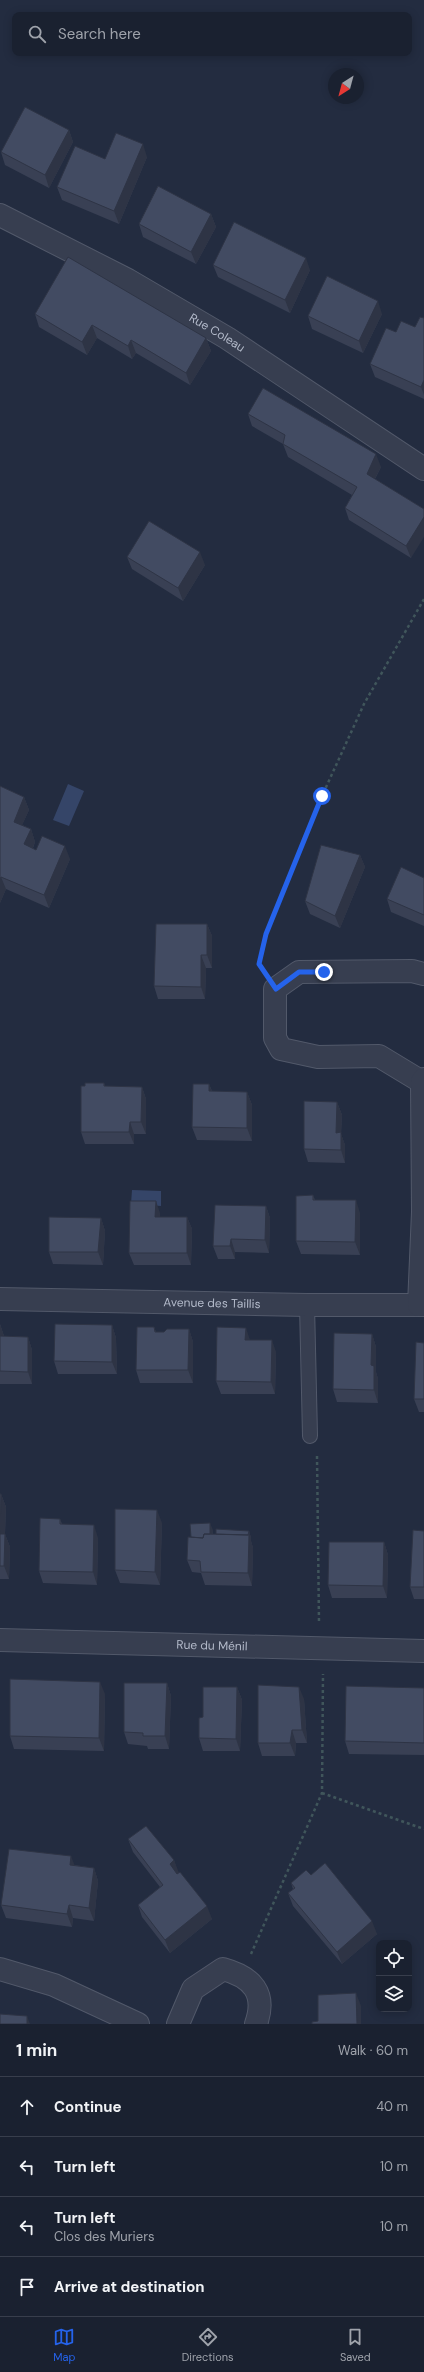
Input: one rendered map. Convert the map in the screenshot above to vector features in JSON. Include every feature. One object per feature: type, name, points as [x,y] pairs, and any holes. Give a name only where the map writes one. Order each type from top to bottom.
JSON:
[{"type":"street","name":"Rue Coleau","points":[[0,215],[128,280],[227,338],[424,469]]},
{"type":"street","points":[[422,1305],[423,1081],[380,1056],[318,1057],[281,1049],[275,1038],[276,989],[299,972],[412,971],[424,974]]},
{"type":"street","name":"Avenue des Taillis","points":[[0,1299],[307,1306],[422,1305]]},
{"type":"street","name":"Rue du Ménil","points":[[0,1640],[321,1650],[424,1651]]},
{"type":"street","points":[[0,1969],[54,1985],[138,2024]]},
{"type":"street","points":[[178,2024],[194,1990],[208,1978],[223,1969],[240,1973],[254,1985],[261,2000],[256,2024]]},
{"type":"lane","points":[[307,1306],[310,1436]]},
{"type":"path","points":[[276,989],[259,964],[266,934],[322,796],[364,704],[424,599]]},
{"type":"path","points":[[240,1973],[256,1943],[322,1793],[324,1682],[319,1627],[317,1448],[310,1436]]},
{"type":"path","points":[[322,1793],[424,1829]]},
{"type":"water","points":[[68,784],[84,791],[69,826],[53,820]]},
{"type":"water","points":[[132,1190],[161,1191],[161,1206],[131,1204]]},
{"type":"building","points":[[25,107],[69,130],[45,175],[1,152]]},
{"type":"building","points":[[116,133],[143,144],[114,211],[57,187],[75,146],[105,159]]},
{"type":"building","points":[[158,186],[211,214],[191,252],[139,224]]},
{"type":"building","points":[[234,222],[306,258],[285,300],[213,265]]},
{"type":"building","points":[[68,257],[206,338],[186,373],[131,340],[128,346],[92,325],[82,342],[35,314]]},
{"type":"building","points":[[327,276],[378,301],[359,341],[308,316]]},
{"type":"building","points":[[420,317],[424,318],[424,380],[421,387],[370,364],[386,328],[396,332],[401,321],[415,327]]},
{"type":"building","points":[[263,388],[376,454],[367,474],[424,509],[424,517],[406,546],[345,508],[357,487],[283,444],[285,435],[248,414]]},
{"type":"building","points":[[149,521],[200,552],[178,588],[127,557]]},
{"type":"building","points":[[0,786],[24,797],[14,822],[31,829],[24,844],[36,850],[42,836],[65,846],[44,895],[1,877],[0,879]]},
{"type":"building","points":[[321,845],[360,855],[335,916],[305,901]]},
{"type":"building","points":[[401,867],[424,878],[424,915],[387,899]]},
{"type":"building","points":[[156,924],[207,924],[207,955],[201,955],[201,987],[154,986]]},
{"type":"building","points":[[85,1083],[104,1083],[104,1086],[142,1087],[141,1122],[130,1122],[129,1132],[81,1132],[81,1086],[85,1086]]},
{"type":"building","points":[[193,1084],[209,1084],[209,1091],[247,1092],[247,1128],[192,1127]]},
{"type":"building","points":[[304,1101],[337,1102],[336,1133],[341,1132],[341,1150],[304,1149]]},
{"type":"building","points":[[313,1195],[313,1200],[356,1200],[355,1242],[296,1241],[296,1196]]},
{"type":"building","points":[[130,1201],[156,1201],[155,1217],[187,1217],[187,1253],[129,1253]]},
{"type":"building","points":[[215,1205],[266,1206],[265,1240],[231,1239],[230,1246],[213,1246]]},
{"type":"building","points":[[49,1217],[101,1218],[98,1252],[49,1252]]},
{"type":"building","points":[[55,1324],[112,1325],[112,1362],[54,1361]]},
{"type":"building","points":[[137,1327],[154,1327],[155,1332],[164,1332],[167,1329],[189,1329],[188,1370],[136,1370]]},
{"type":"building","points":[[217,1327],[246,1328],[245,1340],[272,1340],[271,1382],[216,1381]]},
{"type":"building","points":[[334,1333],[372,1334],[371,1365],[374,1366],[374,1390],[333,1389]]},
{"type":"building","points":[[0,1336],[28,1337],[28,1372],[0,1371]]},
{"type":"building","points":[[416,1342],[424,1343],[424,1399],[414,1399]]},
{"type":"building","points":[[0,1494],[1,1494],[0,1534]]},
{"type":"building","points":[[115,1509],[157,1510],[155,1572],[115,1570]]},
{"type":"building","points":[[40,1518],[60,1519],[60,1524],[94,1525],[93,1572],[39,1571]]},
{"type":"building","points":[[210,1523],[210,1534],[204,1534],[203,1538],[191,1537],[190,1524]]},
{"type":"building","points":[[216,1529],[249,1531],[248,1535],[216,1534]]},
{"type":"building","points":[[413,1530],[424,1531],[424,1587],[410,1587]]},
{"type":"building","points":[[0,1534],[5,1534],[4,1566],[0,1566]]},
{"type":"building","points":[[204,1534],[249,1535],[248,1573],[201,1572],[200,1561],[187,1560],[188,1537],[203,1538]]},
{"type":"building","points":[[329,1542],[384,1542],[383,1586],[328,1585]]},
{"type":"building","points":[[10,1679],[100,1682],[99,1738],[10,1736]]},
{"type":"building","points":[[124,1683],[167,1683],[165,1736],[143,1736],[143,1733],[124,1732]]},
{"type":"building","points":[[258,1685],[299,1687],[302,1730],[292,1730],[290,1743],[258,1743]]},
{"type":"building","points":[[346,1686],[424,1688],[424,1743],[345,1741]]},
{"type":"building","points":[[203,1687],[237,1687],[236,1739],[199,1738],[199,1718],[203,1717]]},
{"type":"building","points":[[146,1826],[174,1860],[170,1864],[177,1874],[180,1872],[207,1906],[165,1940],[138,1905],[163,1885],[128,1839]]},
{"type":"building","points":[[9,1849],[71,1856],[70,1865],[94,1868],[89,1908],[69,1905],[67,1914],[1,1905]]},
{"type":"building","points":[[325,1863],[372,1921],[337,1952],[288,1893],[295,1888],[291,1883],[306,1870],[311,1875]]},
{"type":"building","points":[[356,1993],[357,2024],[312,2024],[312,2022],[318,2021],[318,1995]]},
{"type":"building","points":[[0,2014],[27,2016],[27,2024],[0,2024]]},
{"type":"route","points":[[322,796],[266,934],[259,964],[276,989],[299,972],[324,972]]}]
